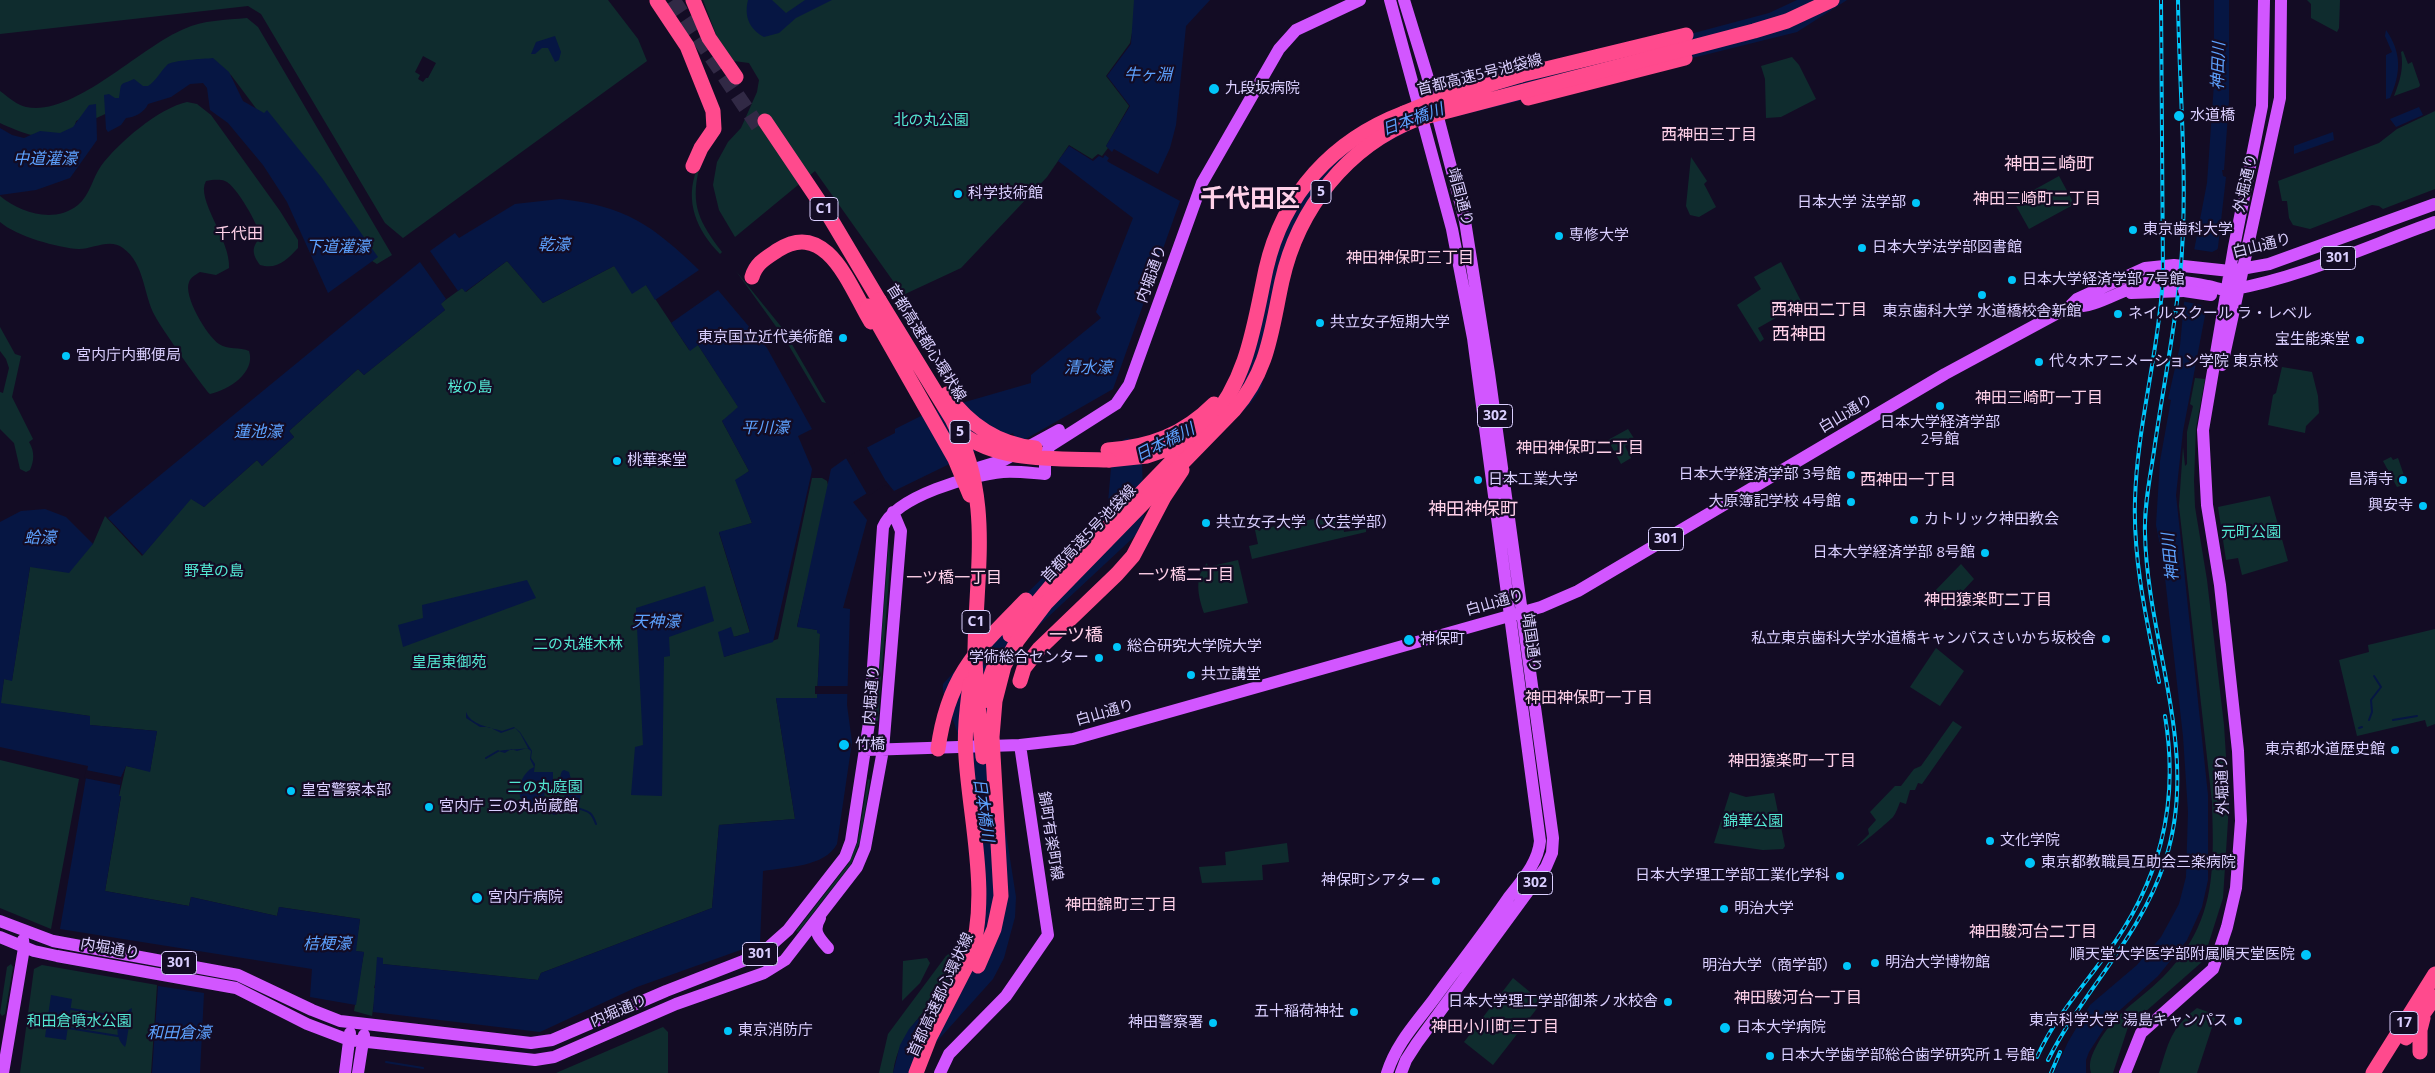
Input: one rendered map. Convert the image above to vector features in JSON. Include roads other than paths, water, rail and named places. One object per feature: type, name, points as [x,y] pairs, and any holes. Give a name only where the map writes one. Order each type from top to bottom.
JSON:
[{"type":"highway","points":[[657,0],[687,46],[714,99],[715,124],[693,166]]},
{"type":"highway","points":[[693,0],[709,38],[736,77]]},
{"type":"highway","name":"首都高速5号池袋線","points":[[974,963],[994,929],[1000,896],[992,736],[995,701],[1004,666],[1017,640],[1046,603],[1242,401],[1259,373],[1270,342],[1289,255],[1298,229],[1311,206],[1329,182],[1352,160],[1386,135],[1423,120],[1784,14],[1814,0]]},
{"type":"highway","name":"首都高速5号池袋線","points":[[819,218],[944,417],[961,433],[980,445],[1015,456],[1123,459],[1169,450],[1190,440],[1208,428],[1225,412],[1243,386],[1256,352],[1283,243],[1296,214],[1313,188],[1335,164],[1359,145],[1389,129],[1754,32],[1787,21],[1832,0]]},
{"type":"highway","points":[[1423,120],[1431,102],[1521,75],[1686,35]]},
{"type":"highway","points":[[1423,120],[1509,102],[1685,58]]},
{"type":"highway","name":"首都高速5号池袋線","points":[[974,963],[984,905],[985,871],[976,745],[980,709],[992,669],[1010,635],[1036,601],[1216,415],[1235,386],[1247,355],[1274,240],[1297,194],[1318,168],[1341,147],[1378,124],[1423,120]]},
{"type":"highway","name":"C1","points":[[806,180],[762,124],[819,218]]},
{"type":"highway","name":"首都高速5号池袋線","points":[[806,180],[856,248],[874,303],[969,420],[989,434],[1004,441],[1029,448],[1108,450],[1136,447],[1162,440],[1185,428],[1205,413],[1229,387],[1245,356],[1258,309]]},
{"type":"highway","points":[[752,277],[759,263],[781,248],[800,242],[813,243],[825,250],[874,303]]},
{"type":"highway","name":"首都高速都心環状線","points":[[874,303],[904,368],[962,473],[972,498],[976,521],[972,650],[965,740],[980,913],[974,963],[942,1015],[916,1073]]},
{"type":"highway","name":"首都高速都心環状線","points":[[874,303],[952,419],[971,461],[977,488],[980,527],[976,674],[995,892],[990,930],[925,1073]]},
{"type":"highway","points":[[1020,681],[1032,656],[1133,556],[1164,497],[1200,444]]},
{"type":"highway","points":[[938,749],[940,732],[958,679],[986,641],[1085,541],[1178,455]]},
{"type":"highway","name":"17","points":[[2373,1073],[2435,974]]},
{"type":"highway","name":"17","points":[[2383,1073],[2435,997]]},
{"type":"highway","points":[[2420,1052],[2420,1030],[2424,1014]]},
{"type":"highway","points":[[910,1073],[924,1042],[942,1015]]},
{"type":"main road","name":"内堀通り","points":[[0,921],[53,941],[238,975],[312,1010],[352,1023],[538,1043],[552,1040],[666,991],[761,954],[788,930],[849,850],[866,750],[883,527],[893,512],[938,489],[967,471],[1004,460],[1041,441],[1117,393],[1189,198],[1214,147],[1278,36],[1293,24],[1342,0]]},
{"type":"main road","name":"内堀通り","points":[[938,489],[968,478],[996,473],[1045,474],[1046,454],[1050,446],[1116,404],[1126,391],[1202,183],[1284,41],[1296,30],[1360,0]]},
{"type":"main road","name":"靖国通り","points":[[1390,0],[1452,229],[1473,338],[1553,838],[1552,854],[1546,867],[1506,925],[1417,1043],[1406,1060],[1401,1073]]},
{"type":"main road","name":"靖国通り","points":[[1404,0],[1432,94],[1423,120]]},
{"type":"main road","name":"外堀通り","points":[[2125,1073],[2141,1033],[2213,969],[2228,927],[2236,888],[2241,821],[2238,742],[2220,584],[2206,496],[2204,421],[2233,289],[2262,106],[2264,0]]},
{"type":"main road","name":"外堀通り","points":[[2236,270],[2280,98],[2281,0]]},
{"type":"main road","name":"白山通り","points":[[866,750],[1020,745],[1073,739],[1517,614],[1578,591],[1936,379],[2069,307],[2077,299],[2145,268],[2188,266],[2215,271],[2236,270],[2276,262],[2435,204]]},
{"type":"main road","name":"301","points":[[2233,289],[2262,283],[2314,267],[2435,222]]},
{"type":"main road","name":"白山通り","points":[[2069,307],[2081,308],[2116,295],[2185,286],[2212,291],[2233,289]]},
{"type":"main road","name":"内堀通り","points":[[0,937],[24,948],[57,956],[236,988],[307,1024],[349,1040],[528,1060],[554,1057],[676,1004],[764,973],[785,960],[857,867],[865,848],[883,750],[901,531],[893,512]]},
{"type":"main road","name":"靖国通り","points":[[1387,1073],[1408,1031],[1491,923],[1532,865],[1539,850],[1540,832],[1517,614]]},
{"type":"main road","name":"錦町有楽町線","points":[[940,1073],[949,1054],[1006,996],[1048,936],[1020,745]]},
{"type":"main road","name":"301","points":[[826,907],[815,928],[820,939],[828,948]]},
{"type":"main road","points":[[3,1073],[24,948],[17,928]]},
{"type":"main road","points":[[345,1073],[352,1023]]},
{"type":"main road","points":[[358,1073],[365,1025]]},
{"type":"water","points":[[748,0],[772,0],[786,13],[805,0],[832,0],[796,18],[779,33],[764,37],[749,22],[747,17]]},
{"type":"water","name":"牛ヶ淵","points":[[1134,0],[1210,0],[1186,26],[1176,125],[1170,148],[1158,174],[1114,149],[1112,152],[1106,146],[1130,106],[1107,76],[1131,44]]},
{"type":"water","name":"日本橋川","points":[[1797,0],[1847,0],[1797,32],[1418,126],[1369,152],[1314,206],[1286,272],[1261,388],[1251,403],[1238,416],[1209,435],[1142,464],[1144,516],[1136,535],[1032,632],[1012,656],[995,710],[998,782],[1016,897],[1015,917],[1004,958],[993,979],[931,1048],[924,1073],[893,1073],[900,1045],[909,1029],[947,986],[970,950],[975,911],[957,732],[944,695],[943,684],[1008,612],[1107,514],[1113,445],[1128,438],[1132,442],[1184,422],[1207,409],[1227,391],[1295,193],[1390,114],[1769,13]]},
{"type":"water","name":"神田川","points":[[2214,0],[2229,0],[2229,100],[2224,170],[2222,170],[2223,176],[2226,177],[2218,247],[2183,431],[2176,495],[2208,795],[2208,880],[2202,907],[2187,940],[2158,976],[2110,1019],[2089,1052],[2086,1060],[2086,1073],[2054,1073],[2068,1042],[2090,1005],[2137,965],[2161,937],[2179,904],[2186,877],[2188,812],[2183,736],[2163,560],[2156,525],[2160,461],[2171,400],[2168,399],[2180,346],[2184,303],[2207,183],[2214,84]]},
{"type":"water","points":[[2386,30],[2395,47],[2398,72],[2390,98],[2386,99],[2386,55],[2392,52],[2385,36]]},
{"type":"water","points":[[555,36],[561,52],[559,60],[555,62],[548,48],[542,48],[535,54],[531,54],[536,42]]},
{"type":"water","name":"下道灌濠","points":[[213,58],[229,72],[243,101],[264,113],[267,110],[322,178],[378,257],[328,293],[287,202],[263,165],[228,123],[210,110],[207,88],[203,83],[190,84],[171,97],[148,104],[142,112],[136,116],[126,118],[121,125],[108,132],[106,129],[104,95],[109,94],[119,98],[121,86],[134,79],[143,86],[148,86],[170,63]]},
{"type":"water","name":"中道灌濠","points":[[96,104],[97,140],[70,178],[36,190],[0,195],[0,128],[12,135],[24,138],[40,131],[60,133],[73,127],[89,105]]},
{"type":"water","points":[[2419,107],[2423,115],[2396,127],[2390,119]]},
{"type":"water","points":[[2333,132],[2334,140],[2294,154],[2294,146]]},
{"type":"water","name":"清水濠","points":[[1069,146],[1093,161],[1099,156],[1103,158],[1105,155],[1109,158],[1107,161],[1110,163],[1180,201],[1113,389],[1017,444],[1013,433],[894,491],[886,481],[853,502],[867,520],[843,608],[850,609],[847,705],[852,742],[837,844],[831,852],[814,862],[763,871],[760,943],[637,987],[540,1032],[373,1012],[377,957],[383,958],[383,964],[538,980],[541,973],[712,908],[719,825],[795,819],[776,698],[817,698],[820,634],[817,633],[817,630],[797,627],[831,469],[845,459],[895,433],[895,429],[927,413],[1031,383],[1031,375],[1101,318],[1096,312],[1133,218],[1058,161]]},
{"type":"water","name":"乾濠","points":[[560,199],[603,207],[637,220],[667,241],[699,270],[655,300],[646,285],[632,294],[614,266],[543,303],[507,261],[465,292],[462,288],[458,291],[430,251],[455,233],[459,238],[515,204]]},
{"type":"water","name":"蓮池濠","points":[[420,262],[446,299],[441,304],[445,310],[364,375],[358,369],[289,431],[294,437],[262,466],[257,460],[204,507],[191,499],[143,555],[108,518]]},
{"type":"water","name":"平川濠","points":[[718,290],[767,348],[812,429],[798,436],[812,469],[773,642],[724,657],[718,632],[731,627],[734,637],[750,632],[719,532],[752,523],[735,480],[749,471],[722,421],[738,407],[698,345],[690,351],[671,323]]},
{"type":"water","points":[[45,509],[66,517],[93,544],[69,573],[30,567],[12,681],[4,679],[1,703],[90,716],[90,725],[157,731],[150,772],[126,766],[121,777],[119,796],[121,796],[105,891],[189,906],[191,897],[277,916],[279,907],[360,919],[356,951],[364,952],[356,1005],[310,997],[312,969],[60,929],[88,766],[0,747],[0,522],[21,511]]},
{"type":"water","points":[[527,580],[536,598],[403,647],[398,625],[423,618],[422,605]]},
{"type":"water","name":"天神濠","points":[[705,586],[714,621],[669,637],[670,656],[664,657],[662,796],[631,795],[635,747],[643,745],[636,608]]},
{"type":"water","points":[[466,712],[476,723],[487,727],[480,727],[466,718]]},
{"type":"water","points":[[514,727],[520,732],[532,751],[531,758],[535,764],[534,772],[553,772],[553,782],[544,794],[546,801],[564,798],[565,791],[560,779],[564,770],[569,772],[572,783],[581,793],[580,800],[571,808],[554,815],[543,807],[531,807],[525,804],[521,800],[519,789],[526,773],[534,767],[530,759],[531,751],[527,748],[520,733],[515,728],[501,733],[491,728],[502,731]]},
{"type":"water","points":[[502,750],[510,750],[505,753],[498,751]]},
{"type":"water","name":"和田倉濠","points":[[158,986],[204,993],[200,1073],[152,1073]]},
{"type":"water","points":[[51,995],[72,999],[66,1040],[45,1037]]},
{"type":"water","points":[[132,1008],[125,1047],[118,1037],[118,1026],[123,1016]]},
{"type":"waterway","points":[[2369,720],[2372,712],[2371,700],[2381,687],[2374,676]]},
{"type":"waterway","points":[[2393,720],[2417,716]]},
{"type":"waterway","points":[[486,758],[498,751]]},
{"type":"waterway","points":[[573,806],[590,813],[596,824]]},
{"type":"waterway","points":[[71,1009],[121,1017]]},
{"type":"waterway","points":[[69,1020],[94,1018],[118,1026]]},
{"type":"waterway","points":[[69,1020],[92,1029],[115,1025]]},
{"type":"waterway","points":[[68,1028],[118,1036]]},
{"type":"waterway","points":[[386,1062],[423,1068]]},
{"type":"tunnel","points":[[673,0],[758,126]]},
{"type":"railway","points":[[2159,682],[2139,569],[2136,546],[2135,500],[2140,444],[2161,305],[2163,277],[2161,0]]},
{"type":"railway","points":[[2048,1060],[2078,1010],[2142,914],[2155,888],[2165,861],[2175,820],[2177,779],[2175,738],[2148,574],[2145,513],[2171,342],[2183,242],[2184,173],[2178,0]]},
{"type":"railway","points":[[2037,1057],[2051,1030],[2124,929],[2152,872],[2161,843],[2167,813],[2170,781],[2165,716]]},
{"type":"railway","points":[[2051,1073],[2060,1052]]},
{"type":"place","name":"九段坂病院","points":[[1214,89]]},
{"type":"place","name":"水道橋","points":[[2179,116]]},
{"type":"place","name":"科学技術館","points":[[958,194]]},
{"type":"place","name":"日本大学 法学部","points":[[1916,203]]},
{"type":"place","name":"東京歯科大学","points":[[2133,230]]},
{"type":"place","name":"専修大学","points":[[1559,236]]},
{"type":"place","name":"日本大学法学部図書館","points":[[1862,248]]},
{"type":"place","name":"日本大学経済学部 7号館","points":[[2012,280]]},
{"type":"place","name":"東京歯科大学 水道橋校舎新館","points":[[1982,295]]},
{"type":"place","name":"ネイルスクール ラ・レベル","points":[[2118,314]]},
{"type":"place","name":"共立女子短期大学","points":[[1320,323]]},
{"type":"place","name":"東京国立近代美術館","points":[[843,338]]},
{"type":"place","name":"宝生能楽堂","points":[[2360,340]]},
{"type":"place","name":"宮内庁内郵便局","points":[[66,356]]},
{"type":"place","name":"代々木アニメーション学院 東京校","points":[[2039,362]]},
{"type":"place","name":"日本大学経済学部 2号館","points":[[1940,406]]},
{"type":"place","name":"桃華楽堂","points":[[617,461]]},
{"type":"place","name":"日本大学経済学部 3号館","points":[[1851,475]]},
{"type":"place","name":"日本工業大学","points":[[1478,480]]},
{"type":"place","name":"昌清寺","points":[[2403,480]]},
{"type":"place","name":"大原簿記学校 4号館","points":[[1851,502]]},
{"type":"place","name":"興安寺","points":[[2423,506]]},
{"type":"place","name":"カトリック神田教会","points":[[1914,520]]},
{"type":"place","name":"共立女子大学（文芸学部）","points":[[1206,523]]},
{"type":"place","name":"日本大学経済学部 8号館","points":[[1985,553]]},
{"type":"place","name":"私立東京歯科大学水道橋キャンパスさいかち坂校舎","points":[[2106,639]]},
{"type":"place","name":"神保町","points":[[1409,640]]},
{"type":"place","name":"総合研究大学院大学","points":[[1117,647]]},
{"type":"place","name":"学術総合センター","points":[[1099,658]]},
{"type":"place","name":"共立講堂","points":[[1191,675]]},
{"type":"place","name":"竹橋","points":[[844,745]]},
{"type":"place","name":"東京都水道歴史館","points":[[2395,750]]},
{"type":"place","name":"皇宮警察本部","points":[[291,791]]},
{"type":"place","name":"宮内庁 三の丸尚蔵館","points":[[429,807]]},
{"type":"place","name":"文化学院","points":[[1990,841]]},
{"type":"place","name":"東京都教職員互助会三楽病院","points":[[2030,863]]},
{"type":"place","name":"日本大学理工学部工業化学科","points":[[1840,876]]},
{"type":"place","name":"神保町シアター","points":[[1436,881]]},
{"type":"place","name":"宮内庁病院","points":[[477,898]]},
{"type":"place","name":"明治大学","points":[[1724,909]]},
{"type":"place","name":"順天堂大学医学部附属順天堂医院","points":[[2306,955]]},
{"type":"place","name":"明治大学博物館","points":[[1875,963]]},
{"type":"place","name":"明治大学（商学部）","points":[[1847,966]]},
{"type":"place","name":"日本大学理工学部御茶ノ水校舎","points":[[1668,1002]]},
{"type":"place","name":"五十稲荷神社","points":[[1354,1012]]},
{"type":"place","name":"東京科学大学 湯島キャンパス","points":[[2238,1021]]},
{"type":"place","name":"神田警察署","points":[[1213,1023]]},
{"type":"place","name":"日本大学病院","points":[[1725,1028]]},
{"type":"place","name":"東京消防庁","points":[[728,1031]]},
{"type":"place","name":"日本大学歯学部総合歯学研究所１号館","points":[[1770,1056]]},
{"type":"district","name":"西神田三丁目","points":[[1709,135]]},
{"type":"district","name":"神田三崎町","points":[[2049,165]]},
{"type":"district","name":"神田三崎町二丁目","points":[[2037,199]]},
{"type":"district","name":"千代田区","points":[[1250,200]]},
{"type":"district","name":"千代田","points":[[239,234]]},
{"type":"district","name":"神田神保町三丁目","points":[[1410,258]]},
{"type":"district","name":"西神田二丁目","points":[[1819,310]]},
{"type":"district","name":"西神田","points":[[1799,335]]},
{"type":"district","name":"神田三崎町一丁目","points":[[2039,398]]},
{"type":"district","name":"神田神保町二丁目","points":[[1580,448]]},
{"type":"district","name":"西神田一丁目","points":[[1908,480]]},
{"type":"district","name":"神田神保町","points":[[1473,510]]},
{"type":"district","name":"一ツ橋二丁目","points":[[1186,575]]},
{"type":"district","name":"一ツ橋一丁目","points":[[954,578]]},
{"type":"district","name":"神田猿楽町二丁目","points":[[1988,600]]},
{"type":"district","name":"一ツ橋","points":[[1076,636]]},
{"type":"district","name":"神田神保町一丁目","points":[[1589,698]]},
{"type":"district","name":"神田猿楽町一丁目","points":[[1792,761]]},
{"type":"district","name":"神田錦町三丁目","points":[[1121,905]]},
{"type":"district","name":"神田駿河台二丁目","points":[[2033,932]]},
{"type":"district","name":"神田駿河台一丁目","points":[[1798,998]]},
{"type":"district","name":"神田小川町三丁目","points":[[1495,1027]]},
{"type":"park label","name":"北の丸公園","points":[[931,121]]},
{"type":"park label","name":"桜の島","points":[[470,388]]},
{"type":"park label","name":"元町公園","points":[[2251,533]]},
{"type":"park label","name":"野草の島","points":[[214,572]]},
{"type":"park label","name":"二の丸雑木林","points":[[578,645]]},
{"type":"park label","name":"皇居東御苑","points":[[449,663]]},
{"type":"park label","name":"二の丸庭園","points":[[545,788]]},
{"type":"park label","name":"錦華公園","points":[[1753,822]]},
{"type":"park label","name":"和田倉噴水公園","points":[[79,1022]]},
{"type":"water label","name":"蛤濠","points":[[40,538]]},
{"type":"water label","name":"桔梗濠","points":[[327,944]]}]
